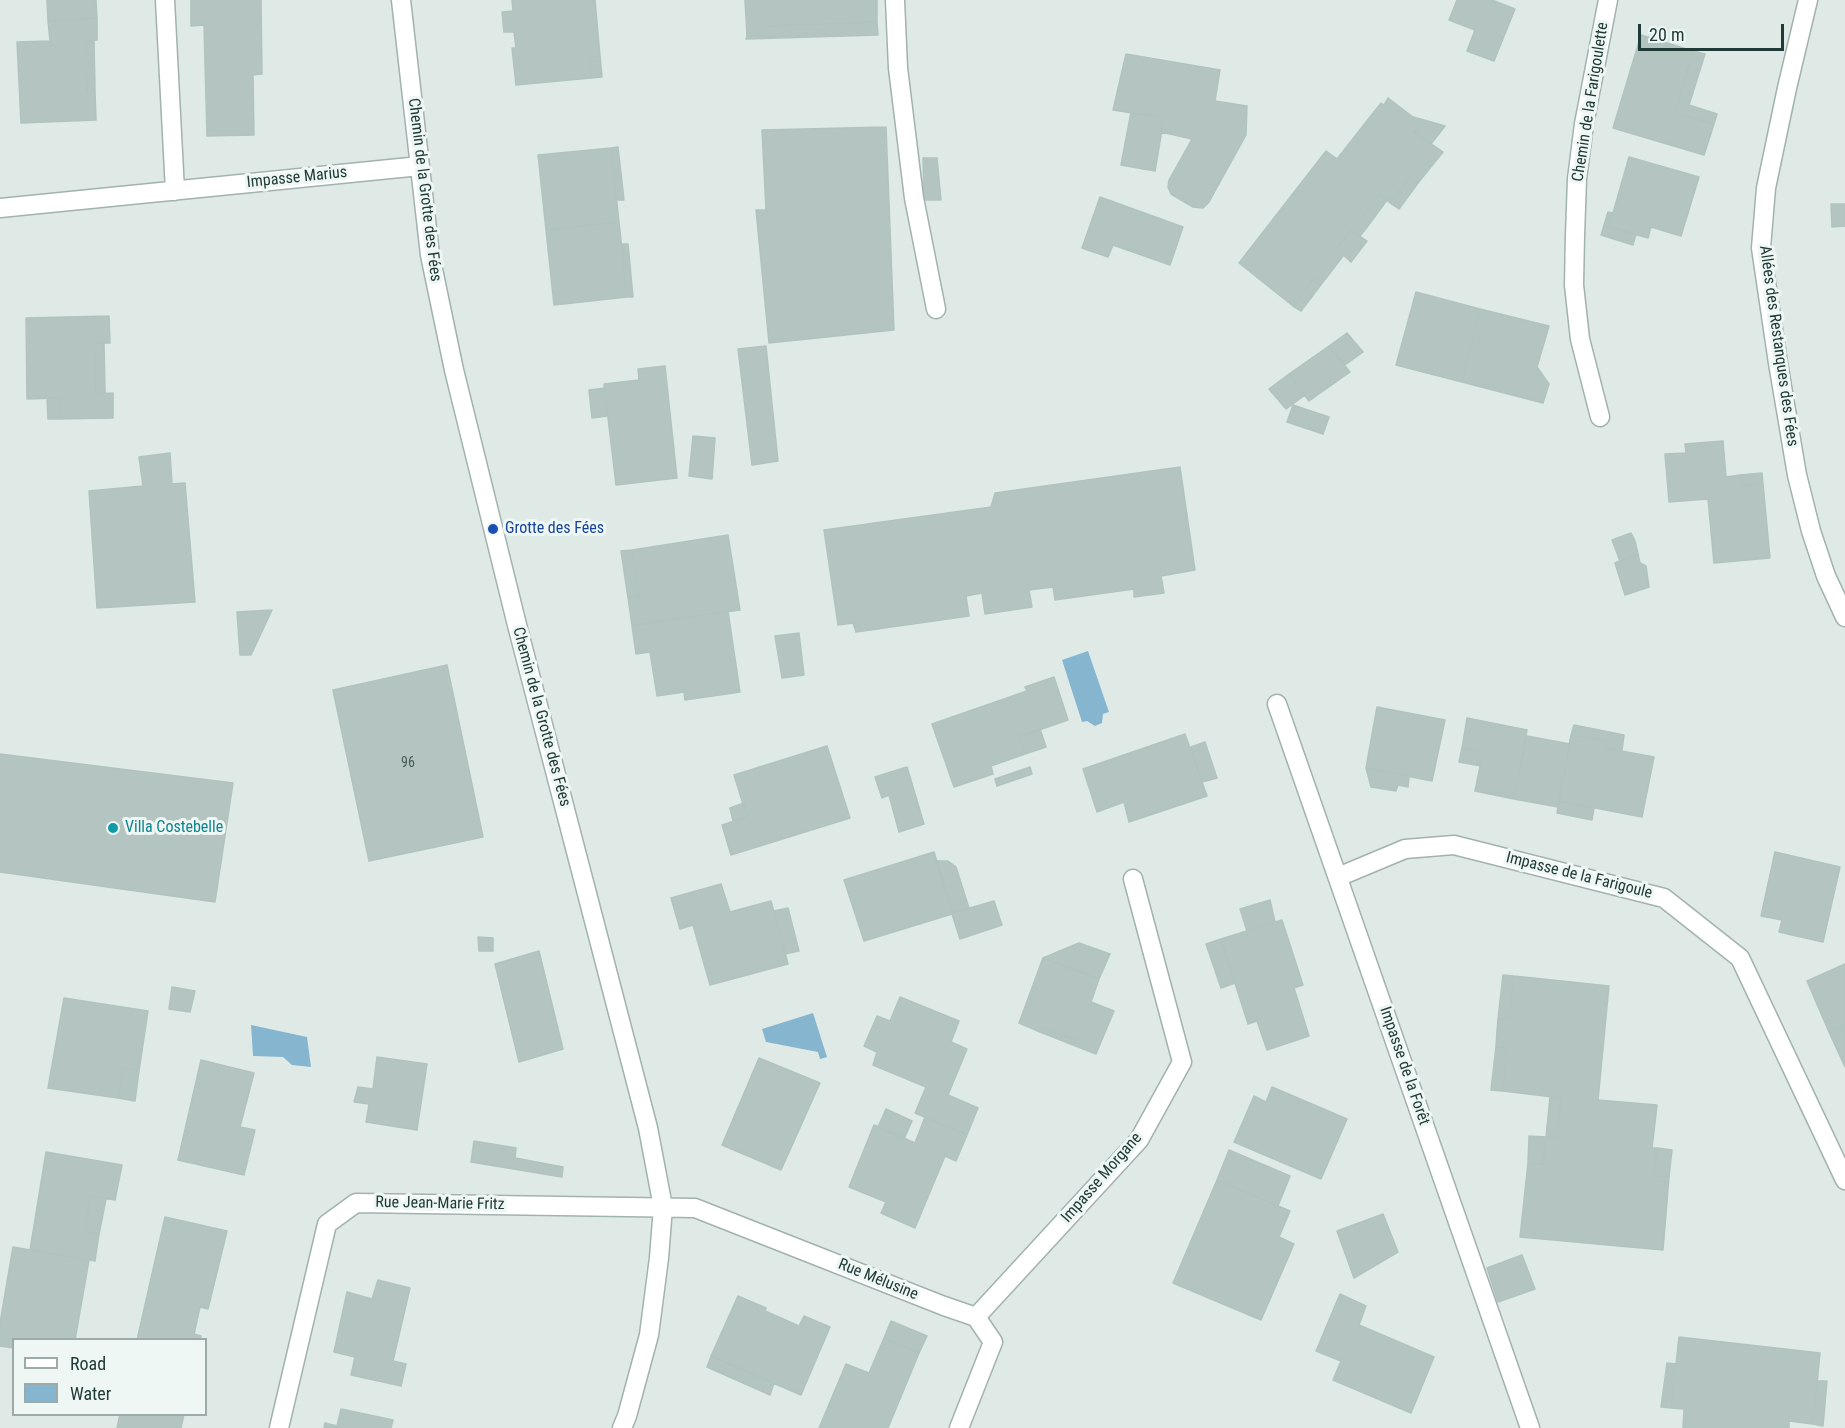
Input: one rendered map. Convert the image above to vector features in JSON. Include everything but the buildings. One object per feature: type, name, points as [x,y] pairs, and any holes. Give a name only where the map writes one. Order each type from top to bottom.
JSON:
[{"type":"street","points":[[165,0],[175,191]]},
{"type":"street","name":"Chemin de la Grotte des Fées","points":[[401,0],[429,255],[453,370],[648,1128],[663,1207],[650,1335],[622,1428]]},
{"type":"street","points":[[895,0],[898,68],[914,198],[936,309]]},
{"type":"street","name":"Chemin de la Farigoulette","points":[[1600,417],[1580,339],[1574,285],[1577,179],[1584,124],[1608,0]]},
{"type":"street","name":"Allées des Restanques des Fées","points":[[1808,0],[1766,188],[1761,248],[1797,475],[1811,531],[1826,576],[1845,617]]},
{"type":"street","name":"Impasse Marius","points":[[0,208],[420,166]]},
{"type":"street","name":"Impasse de la Forêt","points":[[1277,704],[1530,1428]]},
{"type":"street","name":"Impasse de la Farigoule","points":[[1338,877],[1406,849],[1454,845],[1664,898],[1740,958],[1845,1180]]},
{"type":"street","name":"Impasse Morgane","points":[[976,1317],[1139,1140],[1182,1062],[1133,879]]},
{"type":"street","name":"Rue Jean-Marie Fritz","points":[[279,1428],[327,1224],[357,1203],[663,1207]]},
{"type":"street","name":"Rue Mélusine","points":[[663,1207],[695,1208],[976,1317]]},
{"type":"street","points":[[959,1428],[993,1342],[976,1317]]},
{"type":"water","points":[[1088,651],[1109,712],[1103,714],[1102,723],[1095,726],[1087,721],[1082,722],[1062,660]]},
{"type":"water","points":[[813,1013],[827,1057],[820,1059],[818,1052],[766,1042],[762,1029]]},
{"type":"water","points":[[251,1025],[307,1037],[311,1067],[292,1065],[283,1057],[253,1056]]},
{"type":"place","name":"Grotte des Fées","points":[[493,529]]},
{"type":"place","name":"Villa Costebelle","points":[[113,828]]}]
